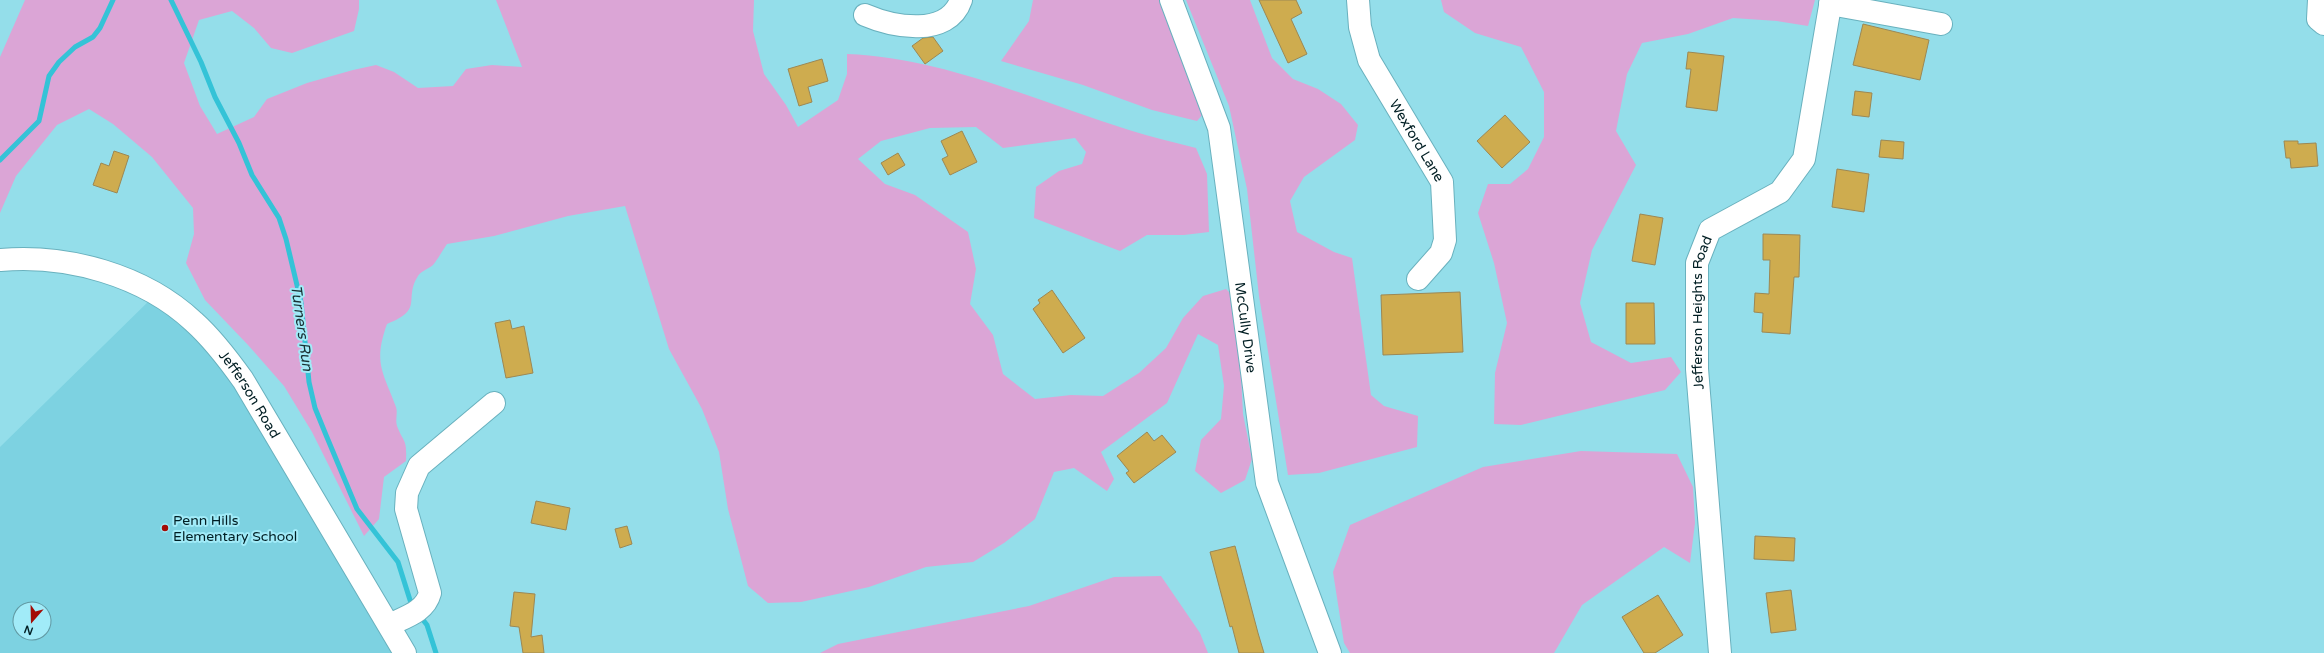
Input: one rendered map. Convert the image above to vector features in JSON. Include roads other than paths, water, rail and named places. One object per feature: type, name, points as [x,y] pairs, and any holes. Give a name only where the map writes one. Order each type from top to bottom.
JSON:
[{"type":"street","points":[[865,15],[885,24],[898,26],[922,26],[938,22],[952,14],[959,6],[961,0]]},
{"type":"street","name":"McCully Drive","points":[[1171,0],[1219,128],[1268,483],[1330,653]]},
{"type":"street","name":"Wexford Lane","points":[[1358,0],[1360,27],[1369,60],[1442,182],[1445,240],[1441,253],[1418,279]]},
{"type":"street","points":[[2319,0],[2318,19],[2324,24]]},
{"type":"street","points":[[1831,2],[1941,24]]},
{"type":"street","name":"Jefferson Heights Road","points":[[1720,653],[1697,369],[1697,263],[1710,230],[1780,192],[1804,159],[1831,2]]},
{"type":"street","name":"Jefferson Road","points":[[0,260],[43,259],[90,267],[122,279],[155,295],[193,321],[227,358],[243,380],[405,653]]},
{"type":"street","points":[[389,625],[423,608],[428,602],[430,593],[406,509],[407,492],[419,466],[494,403]]},
{"type":"waterway","points":[[0,160],[39,121],[49,76],[59,62],[75,47],[93,37],[100,28],[113,0]]},
{"type":"waterway","name":"Turners Run","points":[[171,0],[201,62],[215,97],[239,143],[252,175],[279,218],[286,239],[301,302],[309,382],[315,408],[357,509],[398,562],[410,600],[415,607]]},
{"type":"waterway","name":"Turners Run","points":[[420,616],[427,625],[436,653]]},
{"type":"place","name":"Penn Hills Elementary School","points":[[165,528]]}]
